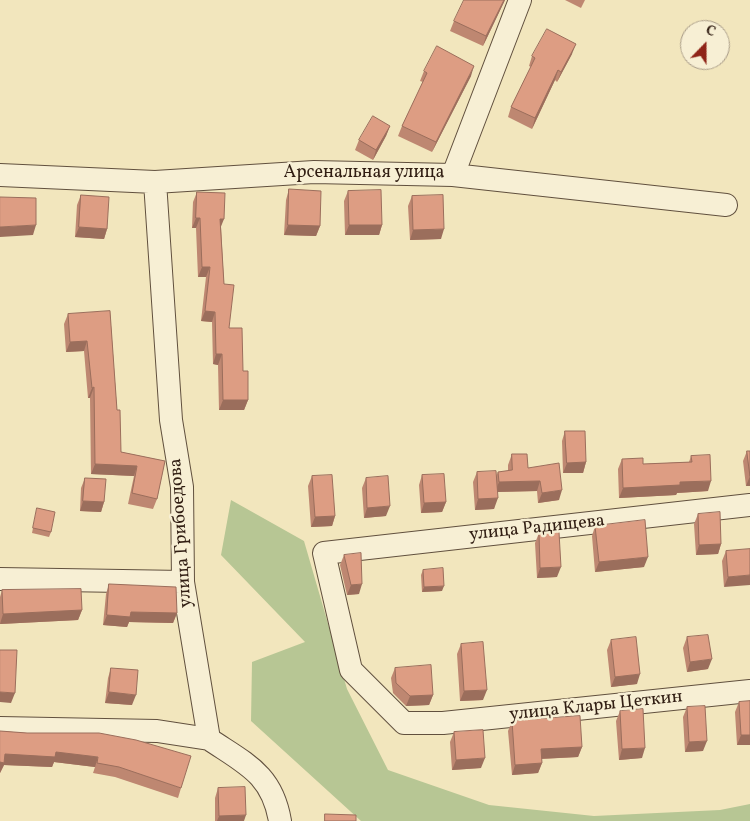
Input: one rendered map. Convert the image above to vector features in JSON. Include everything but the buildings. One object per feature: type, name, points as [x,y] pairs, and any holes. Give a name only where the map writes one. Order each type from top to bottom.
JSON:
[{"type":"street","points":[[453,174],[520,0]]},
{"type":"street","name":"Арсенальная улица","points":[[0,175],[156,182],[314,172],[453,174],[726,205]]},
{"type":"street","name":"улица Грибоедова","points":[[156,182],[171,420],[182,487],[183,582],[209,739]]},
{"type":"street","name":"улица Радищева","points":[[324,553],[750,505]]},
{"type":"street","name":"улица Клары Цеткин","points":[[324,553],[351,670],[404,723],[443,722],[750,691]]},
{"type":"street","points":[[0,579],[183,582]]},
{"type":"street","points":[[0,728],[157,732],[209,739],[263,777],[276,800],[280,821]]},
{"type":"green space","points":[[231,500],[304,541],[347,689],[388,770],[489,805],[594,816],[720,810],[750,804],[750,821],[361,821],[251,721],[252,662],[305,642],[221,555]]}]
